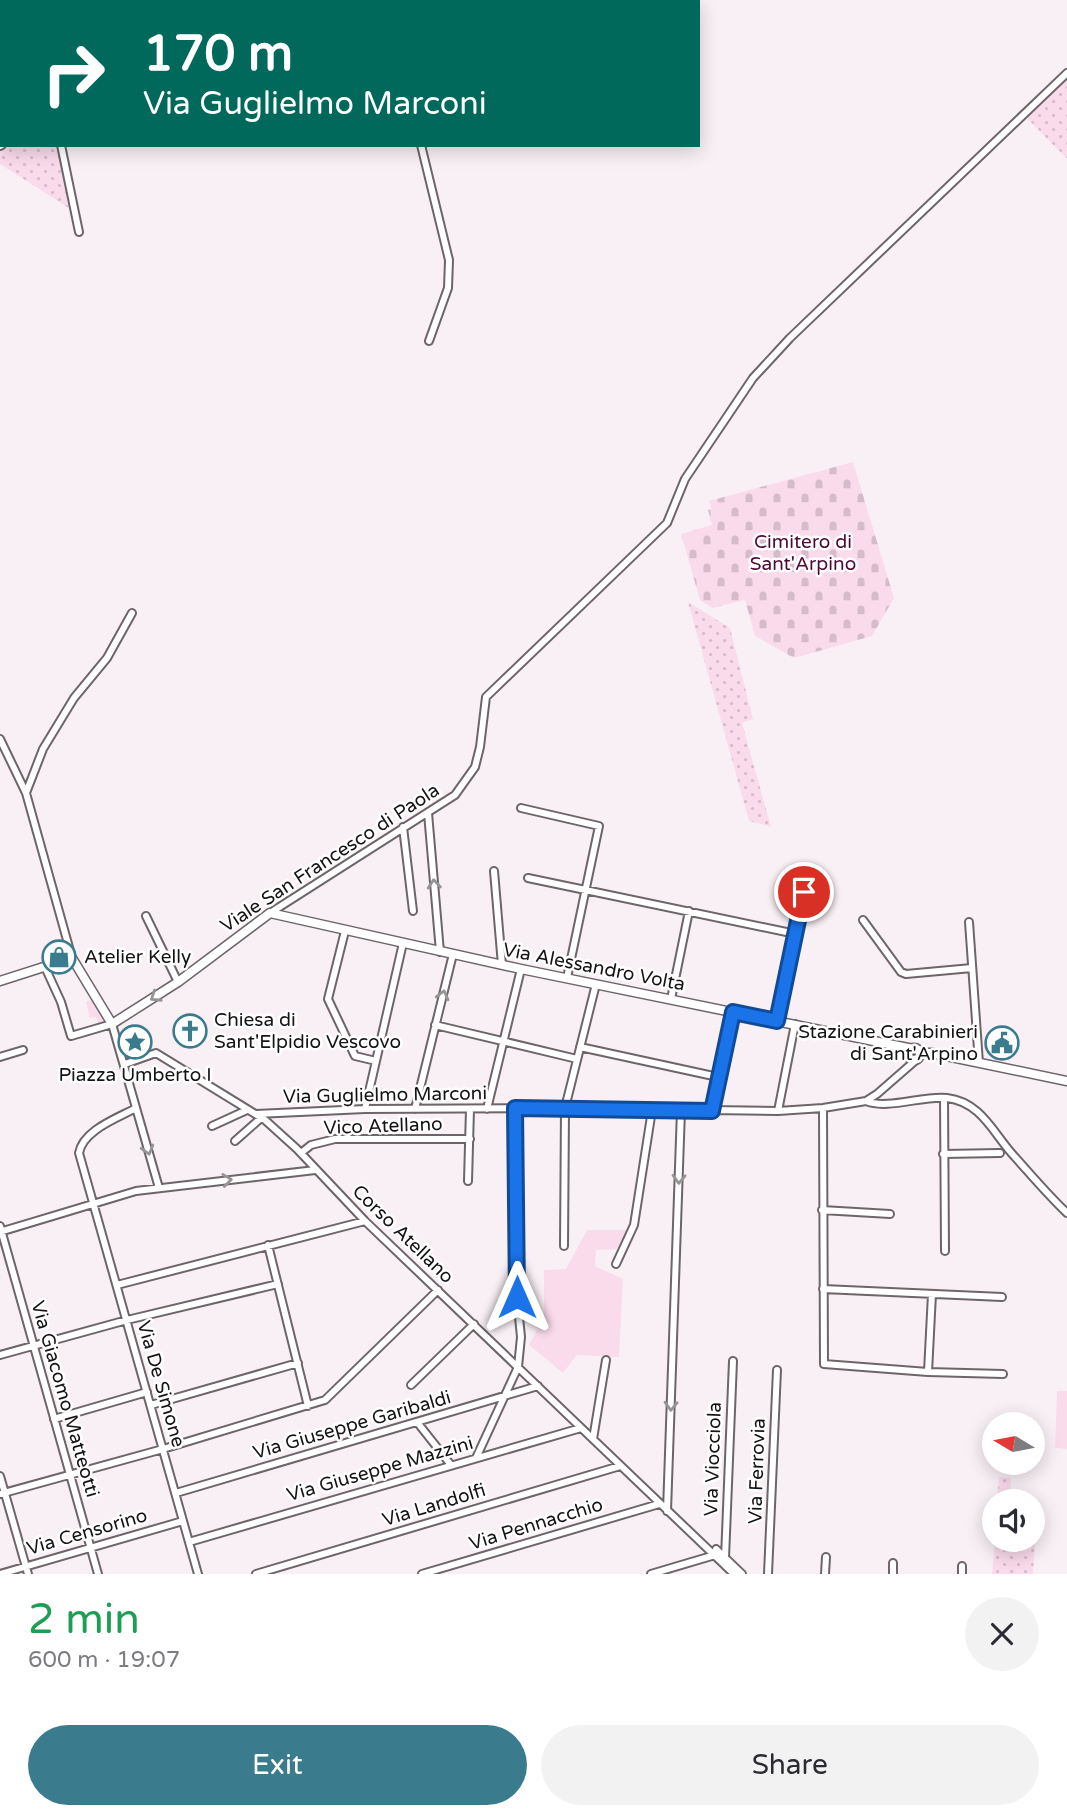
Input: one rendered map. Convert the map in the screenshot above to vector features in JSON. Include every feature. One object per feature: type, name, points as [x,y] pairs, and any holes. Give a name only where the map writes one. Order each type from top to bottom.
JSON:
[{"type":"street","name":"Viale San Francesco di Paola","points":[[112,1024],[178,982],[270,912],[455,795],[475,767],[486,697],[667,523],[685,479],[753,378],[790,338],[1067,73]]},
{"type":"street","points":[[61,147],[79,232]]},
{"type":"street","points":[[421,147],[449,260],[448,288],[429,341]]},
{"type":"street","points":[[26,793],[43,749],[74,698],[108,656],[132,613]]},
{"type":"street","points":[[0,739],[26,793],[72,958],[112,1024],[159,1188]]},
{"type":"street","points":[[521,808],[599,826],[567,978]]},
{"type":"street","points":[[428,813],[440,952]]},
{"type":"street","points":[[403,827],[413,911]]},
{"type":"street","points":[[495,871],[502,965]]},
{"type":"street","points":[[777,1021],[809,872]]},
{"type":"street","points":[[528,878],[796,934]]},
{"type":"street","points":[[671,999],[690,911]]},
{"type":"street","name":"Via Alessandro Volta","points":[[270,912],[440,952],[795,1024],[914,1055],[932,1053],[1067,1081]]},
{"type":"street","points":[[146,916],[178,982]]},
{"type":"street","points":[[863,920],[901,972],[906,974],[972,968]]},
{"type":"street","points":[[969,922],[979,1063]]},
{"type":"street","points":[[345,931],[328,999],[355,1056],[376,1061]]},
{"type":"street","points":[[365,1109],[403,943]]},
{"type":"street","points":[[415,1109],[453,954]]},
{"type":"street","points":[[0,981],[72,958]]},
{"type":"street","points":[[46,967],[61,1002],[71,1036],[112,1024]]},
{"type":"street","points":[[486,1109],[521,969]]},
{"type":"street","points":[[564,1246],[565,1108],[596,984]]},
{"type":"street","points":[[712,1111],[733,1012]]},
{"type":"street","points":[[778,1111],[795,1024]]},
{"type":"street","points":[[435,1025],[577,1059]]},
{"type":"street","points":[[580,1047],[718,1077]]},
{"type":"street","points":[[0,1057],[23,1050]]},
{"type":"street","name":"Corso Atellano","points":[[125,1064],[156,1053],[275,1129],[365,1221],[734,1574]]},
{"type":"street","name":"Via Guglielmo Marconi","points":[[258,1116],[365,1109],[778,1111],[823,1108],[866,1101],[906,1068],[914,1055]]},
{"type":"street","points":[[944,1098],[945,1251]]},
{"type":"street","points":[[866,1101],[879,1104],[944,1098],[957,1100],[987,1119],[1012,1155],[1067,1213]]},
{"type":"street","name":"Via De Simone","points":[[136,1108],[99,1129],[79,1150],[198,1574]]},
{"type":"street","points":[[476,1458],[518,1367],[521,1337],[517,1297],[515,1108]]},
{"type":"street","points":[[823,1108],[824,1364],[928,1372],[1003,1374]]},
{"type":"street","points":[[468,1181],[470,1109]]},
{"type":"street","points":[[212,1126],[247,1110]]},
{"type":"street","points":[[616,1264],[634,1225],[652,1110]]},
{"type":"street","points":[[667,1511],[681,1110]]},
{"type":"street","name":"Via Guglielmo Marconi","points":[[273,1113],[275,1129]]},
{"type":"street","points":[[235,1141],[258,1116]]},
{"type":"street","name":"Vico Atellano","points":[[301,1153],[311,1145],[335,1139],[470,1139]]},
{"type":"street","points":[[943,1154],[1000,1153]]},
{"type":"street","points":[[1,1230],[136,1191],[315,1170]]},
{"type":"street","points":[[822,1210],[890,1214]]},
{"type":"street","points":[[117,1285],[365,1221]]},
{"type":"street","name":"Via Giacomo Matteotti","points":[[1,1230],[98,1574]]},
{"type":"street","points":[[268,1245],[308,1406]]},
{"type":"street","points":[[0,1355],[127,1320],[278,1284]]},
{"type":"street","points":[[823,1289],[1002,1297]]},
{"type":"street","points":[[2,1493],[163,1449],[325,1400],[438,1290]]},
{"type":"street","points":[[928,1372],[932,1294]]},
{"type":"street","points":[[411,1385],[474,1324]]},
{"type":"street","points":[[593,1439],[606,1360]]},
{"type":"street","name":"Via Viocciola","points":[[725,1558],[733,1361]]},
{"type":"street","points":[[151,1405],[298,1363]]},
{"type":"street","name":"Via Ferrovia","points":[[768,1574],[776,1370]]},
{"type":"street","name":"Via Giuseppe Garibaldi","points":[[176,1493],[537,1386]]},
{"type":"street","points":[[54,1419],[147,1392]]},
{"type":"street","points":[[417,1422],[451,1465]]},
{"type":"street","name":"Via Giuseppe Mazzini","points":[[189,1542],[580,1428]]},
{"type":"street","name":"Via Landolfi","points":[[256,1574],[620,1466]]},
{"type":"street","points":[[0,1476],[2,1493],[27,1570]]},
{"type":"street","name":"Via Pennacchio","points":[[422,1574],[659,1504]]},
{"type":"street","name":"Via Censorino","points":[[0,1574],[27,1570],[183,1521]]},
{"type":"street","points":[[651,1574],[715,1555],[716,1549],[743,1574]]},
{"type":"street","points":[[825,1574],[826,1557]]},
{"type":"street","points":[[893,1563],[893,1574]]},
{"type":"green space","points":[[1067,76],[1067,159],[1027,115]]},
{"type":"green space","points":[[5,147],[58,147],[72,210],[0,164],[0,151]]},
{"type":"green space","name":"Cimitero di Sant'Arpino","points":[[853,462],[894,598],[872,636],[794,658],[755,636],[745,600],[712,608],[700,600],[681,534],[712,525],[708,510],[712,509],[709,501]]},
{"type":"green space","points":[[688,602],[730,628],[753,719],[742,723],[771,827],[749,821]]},
{"type":"green space","points":[[96,998],[110,1022],[99,1026],[96,1017],[90,1018],[86,1002]]},
{"type":"green space","points":[[587,1230],[626,1230],[617,1249],[596,1250],[595,1266],[623,1279],[619,1357],[577,1355],[563,1373],[529,1345],[544,1317],[544,1270],[566,1269]]},
{"type":"green space","points":[[1057,1391],[1067,1391],[1067,1449],[1055,1448]]},
{"type":"green space","points":[[999,1477],[1011,1478],[1010,1489],[998,1489]]},
{"type":"green space","points":[[994,1552],[1034,1552],[1033,1574],[992,1574]]},
{"type":"place","name":"Atelier Kelly","points":[[59,957]]},
{"type":"place","name":"Chiesa di Sant'Elpidio Vescovo","points":[[190,1031]]},
{"type":"place","name":"Piazza Umberto I","points":[[135,1042]]},
{"type":"place","name":"Stazione Carabinieri di Sant'Arpino","points":[[1002,1043]]},
{"type":"route","points":[[517,1297],[515,1108],[712,1111],[733,1012],[777,1021],[804,892]]}]
